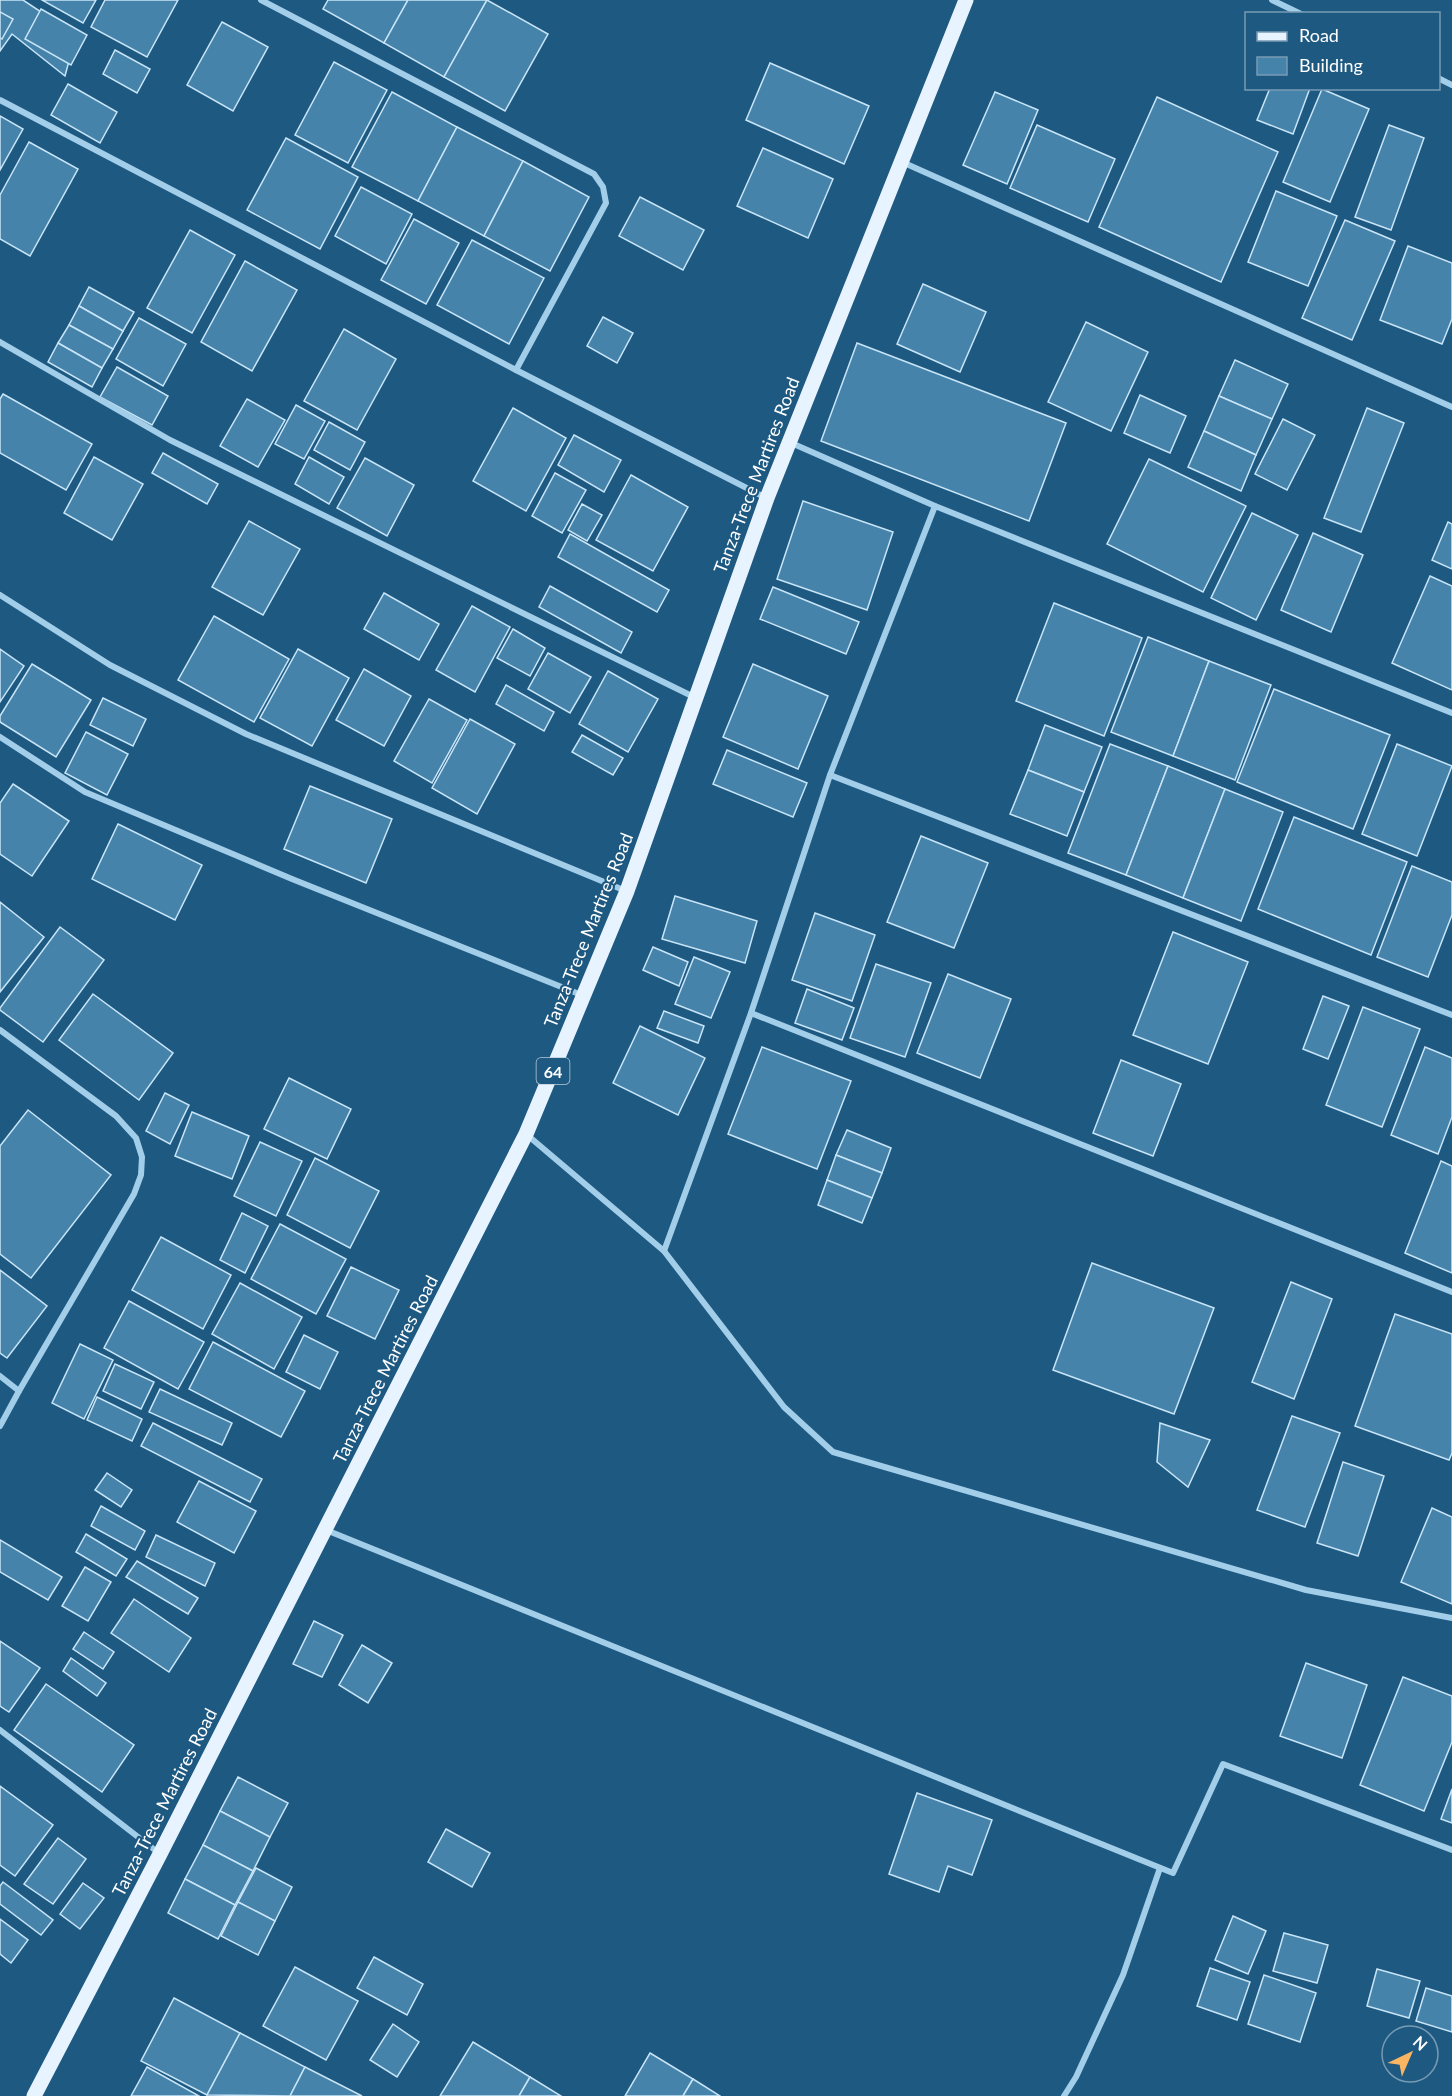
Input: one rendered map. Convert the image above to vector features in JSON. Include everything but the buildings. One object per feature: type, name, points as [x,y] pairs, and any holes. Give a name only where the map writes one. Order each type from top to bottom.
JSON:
[{"type":"main road","name":"Tanza-Trece Martires Road","points":[[34,2096],[160,1854],[526,1134],[627,891],[788,442],[964,0]]},
{"type":"street","points":[[261,0],[594,174],[603,187],[606,203],[516,370]]},
{"type":"street","points":[[1272,0],[1297,12]]},
{"type":"street","points":[[0,100],[516,370],[767,498]]},
{"type":"street","points":[[900,162],[1452,407]]},
{"type":"street","points":[[0,342],[170,440],[696,698]]},
{"type":"street","points":[[788,442],[935,506],[1452,713]]},
{"type":"street","points":[[664,1251],[751,1013],[830,775],[935,506]]},
{"type":"street","points":[[0,594],[110,665],[246,734],[627,891]]},
{"type":"street","points":[[0,736],[85,792],[292,879],[584,996]]},
{"type":"street","points":[[830,775],[1452,1014]]},
{"type":"street","points":[[751,1013],[1452,1292]]},
{"type":"street","points":[[0,1030],[116,1116],[136,1138],[141,1157],[141,1175],[134,1194],[0,1426]]},
{"type":"street","points":[[526,1134],[664,1251],[784,1407],[833,1452],[1306,1590],[1452,1618]]},
{"type":"street","points":[[0,1376],[19,1391]]},
{"type":"street","points":[[326,1529],[1173,1873],[1222,1764],[1452,1850]]},
{"type":"street","points":[[0,1730],[160,1854]]},
{"type":"street","points":[[1064,2096],[1076,2077],[1123,1975],[1160,1868]]}]
